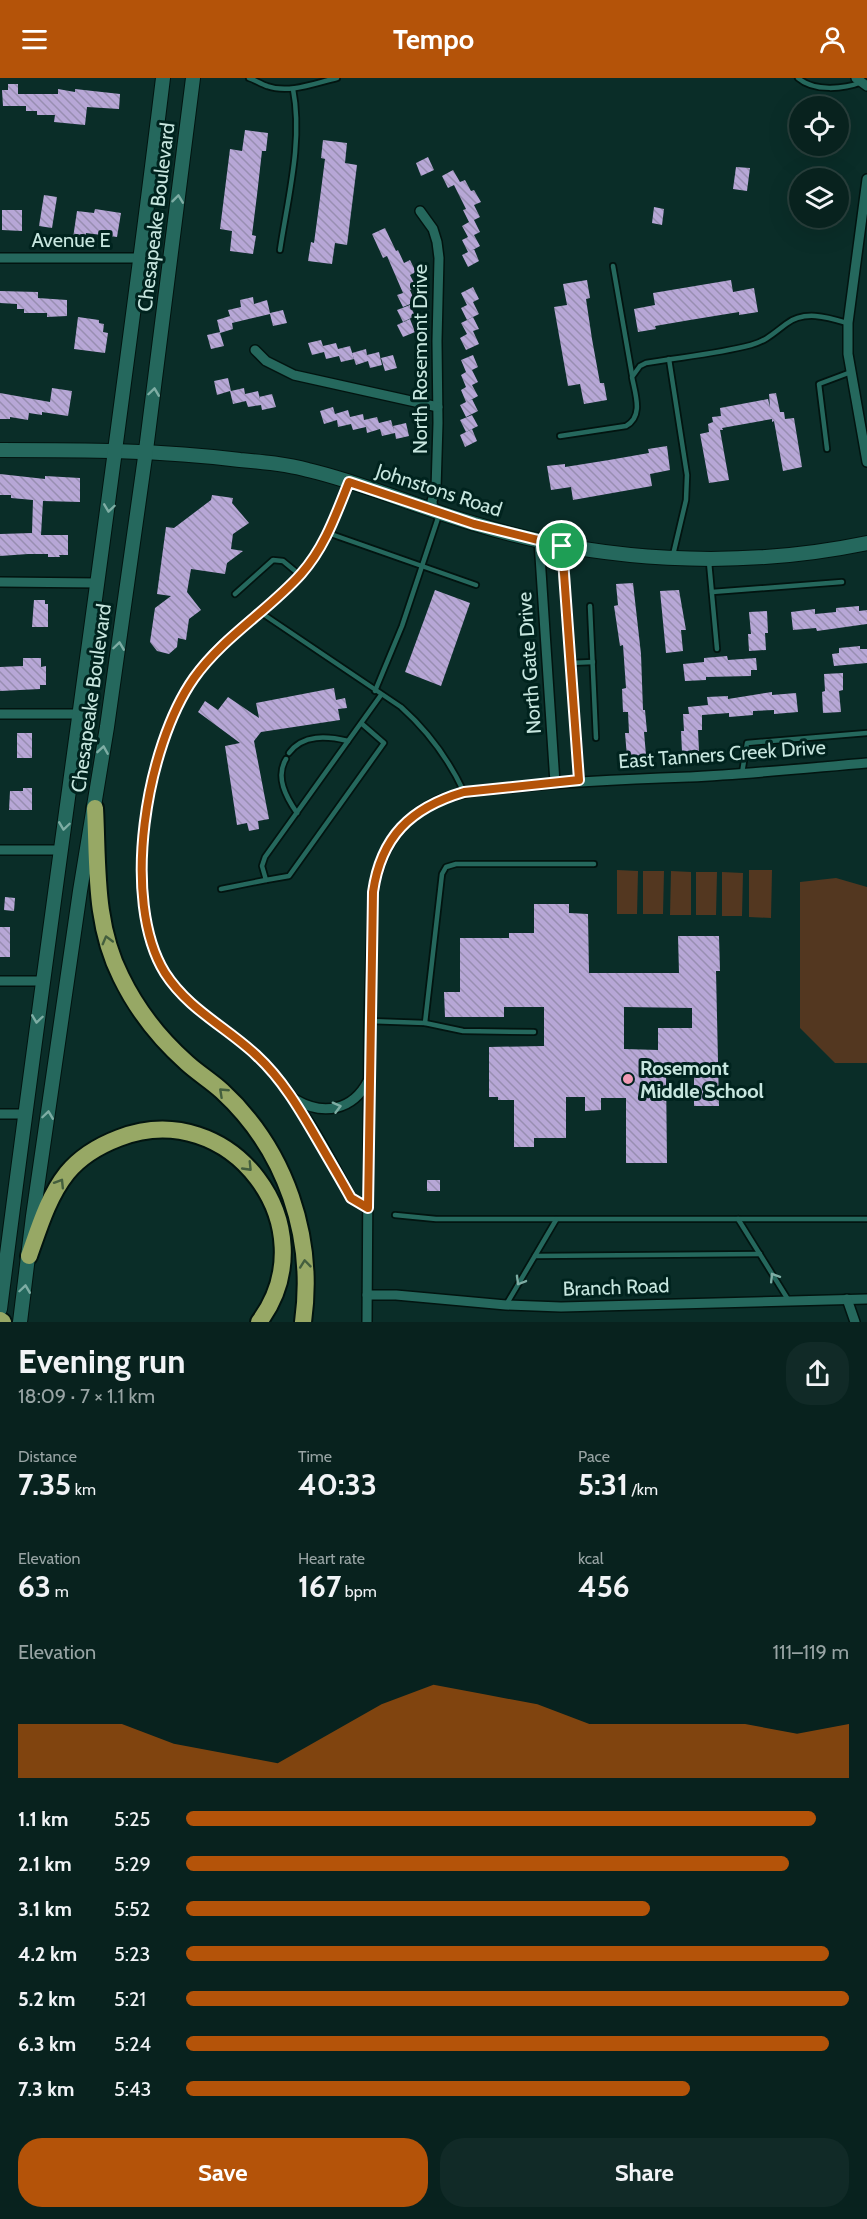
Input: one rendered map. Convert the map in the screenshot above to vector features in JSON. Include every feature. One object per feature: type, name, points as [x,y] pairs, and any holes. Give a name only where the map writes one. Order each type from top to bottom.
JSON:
[{"type":"highway","points":[[95,808],[98,898],[110,950],[133,1000],[153,1027],[174,1051],[223,1092],[243,1113],[275,1159],[297,1212],[303,1240],[306,1273],[303,1322]]},
{"type":"highway","points":[[29,1256],[57,1187],[85,1155],[104,1144],[141,1132],[163,1129],[201,1136],[232,1152],[247,1165],[260,1180],[276,1212],[281,1240],[282,1268],[273,1299],[259,1322]]},
{"type":"main road","name":"Chesapeake Boulevard","points":[[0,1309],[24,1114],[117,450],[164,78]]},
{"type":"main road","name":"Chesapeake Boulevard","points":[[20,1322],[80,891],[95,808],[146,450],[193,78]]},
{"type":"main road","name":"Johnstons Road","points":[[0,450],[146,450],[283,465],[349,482],[474,524],[562,546],[611,553],[709,559],[815,552],[867,543]]},
{"type":"street","points":[[867,179],[848,323],[848,354],[867,462]]},
{"type":"street","name":"North Rosemont Drive","points":[[420,211],[433,229],[439,258],[438,407],[436,489],[432,501],[433,511]]},
{"type":"street","name":"Avenue E","points":[[0,258],[141,258]]},
{"type":"street","points":[[255,350],[266,361],[294,375],[438,407]]},
{"type":"street","points":[[349,482],[328,533],[300,575],[211,657],[181,698],[160,748],[146,821],[142,888],[149,939],[166,975],[195,1008],[256,1055],[272,1071],[294,1099],[351,1198],[368,1208]]},
{"type":"street","name":"North Gate Drive","points":[[539,541],[555,783]]},
{"type":"street","name":"North Gate Drive","points":[[562,546],[579,780]]},
{"type":"street","points":[[0,582],[98,583]]},
{"type":"street","points":[[0,714],[80,714]]},
{"type":"street","name":"East Tanners Creek Drive","points":[[367,1322],[369,1020],[373,892],[383,854],[392,838],[413,816],[429,805],[464,792],[579,780],[742,773],[867,763]]},
{"type":"street","points":[[0,850],[61,850]]},
{"type":"street","points":[[0,981],[43,981]]},
{"type":"street","points":[[294,1099],[315,1108],[338,1108],[356,1098],[369,1078]]},
{"type":"street","points":[[0,1114],[24,1114]]},
{"type":"street","name":"Branch Road","points":[[367,1295],[561,1307],[867,1299]]},
{"type":"street","points":[[847,1299],[855,1322]]},
{"type":"lane","points":[[249,78],[267,86],[293,89],[337,78]]},
{"type":"lane","points":[[798,78],[811,85],[820,86],[847,87],[862,82]]},
{"type":"lane","points":[[280,250],[296,137],[296,108],[293,89]]},
{"type":"lane","points":[[560,436],[626,426],[632,423],[638,412],[613,266]]},
{"type":"lane","points":[[632,377],[640,366],[752,345],[776,334],[794,319],[811,316],[826,317],[848,323]]},
{"type":"lane","points":[[669,359],[685,449],[687,475],[686,501],[673,558]]},
{"type":"lane","points":[[827,449],[819,384],[851,372]]},
{"type":"lane","points":[[375,691],[402,626],[438,518],[433,511]]},
{"type":"lane","points":[[328,533],[476,585]]},
{"type":"lane","points":[[709,559],[717,649]]},
{"type":"lane","points":[[235,594],[273,560],[283,561],[300,575]]},
{"type":"lane","points":[[712,591],[842,582]]},
{"type":"lane","points":[[590,606],[596,738]]},
{"type":"lane","points":[[260,612],[381,694],[415,720],[445,757],[464,792]]},
{"type":"lane","points":[[570,663],[593,662]]},
{"type":"lane","points":[[266,880],[262,866],[265,857],[381,694]]},
{"type":"lane","points":[[221,889],[289,876],[384,743],[361,723]]},
{"type":"lane","points":[[742,773],[747,743],[867,734]]},
{"type":"lane","points":[[290,753],[301,741],[332,737],[348,741]]},
{"type":"lane","points":[[286,759],[281,767],[284,790],[286,798],[297,813]]},
{"type":"lane","points":[[425,1023],[442,874],[446,867],[456,864],[594,864]]},
{"type":"lane","points":[[369,1020],[425,1023],[453,1030],[534,1032]]},
{"type":"lane","points":[[395,1215],[435,1220],[867,1219]]},
{"type":"lane","points":[[738,1219],[789,1300]]},
{"type":"lane","points":[[506,1305],[556,1220]]},
{"type":"lane","points":[[535,1256],[760,1254]]},
{"type":"shaded area","points":[[617,870],[638,871],[637,914],[617,914]]},
{"type":"shaded area","points":[[749,870],[772,870],[771,918],[749,917]]},
{"type":"shaded area","points":[[643,871],[664,871],[663,914],[643,914]]},
{"type":"shaded area","points":[[671,871],[691,872],[691,915],[670,915]]},
{"type":"shaded area","points":[[696,872],[717,872],[716,915],[696,915]]},
{"type":"shaded area","points":[[722,872],[743,873],[742,916],[722,916]]},
{"type":"shaded area","points":[[836,878],[867,887],[867,1063],[835,1063],[800,1028],[800,882]]},
{"type":"building","points":[[8,84],[18,84],[18,94],[58,94],[58,89],[75,92],[75,89],[120,94],[119,109],[87,107],[85,125],[54,122],[55,115],[37,115],[37,111],[26,111],[26,106],[3,106],[2,90],[8,90]]},
{"type":"building","points":[[245,130],[268,133],[266,151],[262,151],[252,235],[256,236],[253,254],[230,251],[232,231],[220,229],[230,149],[242,151]]},
{"type":"building","points":[[323,140],[347,143],[345,163],[357,165],[347,245],[335,243],[332,264],[308,261],[311,242],[314,243],[325,159],[321,158]]},
{"type":"building","points":[[428,157],[434,170],[421,176],[416,163]]},
{"type":"building","points":[[736,167],[750,168],[747,191],[733,189]]},
{"type":"building","points":[[453,170],[460,182],[465,180],[471,191],[474,190],[481,202],[474,205],[480,217],[474,220],[480,232],[474,235],[480,246],[474,249],[479,261],[468,267],[462,255],[468,252],[462,240],[468,237],[462,226],[469,222],[463,210],[466,209],[454,185],[448,188],[442,176]]},
{"type":"building","points":[[44,195],[57,197],[52,228],[39,226]]},
{"type":"building","points":[[654,207],[664,209],[662,225],[652,223]]},
{"type":"building","points":[[95,209],[121,213],[117,237],[86,233],[85,240],[73,238],[77,211],[94,213]]},
{"type":"building","points":[[2,210],[22,210],[22,231],[2,230]]},
{"type":"building","points":[[385,228],[404,263],[410,260],[416,272],[410,275],[416,287],[410,290],[415,302],[403,307],[397,295],[403,293],[387,256],[383,258],[372,234]]},
{"type":"building","points":[[587,280],[590,298],[586,299],[592,339],[600,383],[604,383],[607,400],[584,404],[580,384],[568,386],[554,307],[567,305],[563,284]]},
{"type":"building","points":[[731,280],[733,292],[754,288],[758,312],[739,315],[739,312],[690,320],[655,326],[656,329],[638,332],[634,309],[655,305],[653,293]]},
{"type":"building","points":[[473,287],[479,299],[473,302],[479,314],[467,320],[461,308],[467,305],[461,293]]},
{"type":"building","points":[[0,291],[38,292],[38,298],[67,300],[67,316],[47,317],[47,313],[24,313],[24,309],[17,309],[17,304],[0,303]]},
{"type":"building","points":[[253,297],[254,304],[267,300],[270,313],[283,310],[287,323],[273,326],[270,314],[232,323],[233,329],[220,333],[224,346],[211,349],[207,335],[220,332],[217,320],[230,316],[228,310],[241,307],[240,300]]},
{"type":"building","points":[[410,305],[415,316],[403,322],[397,310]]},
{"type":"building","points":[[78,317],[99,320],[99,323],[104,324],[103,332],[108,333],[105,353],[74,349]]},
{"type":"building","points":[[473,317],[479,329],[473,331],[479,344],[466,350],[460,338],[467,334],[461,323]]},
{"type":"building","points":[[410,319],[415,332],[403,337],[397,325]]},
{"type":"building","points":[[321,340],[323,346],[336,343],[338,349],[350,346],[354,359],[341,362],[339,356],[326,359],[324,352],[312,355],[308,343]]},
{"type":"building","points":[[366,349],[367,355],[379,352],[382,365],[370,368],[368,361],[356,365],[352,353]]},
{"type":"building","points":[[393,355],[397,368],[385,371],[381,358]]},
{"type":"building","points":[[473,355],[478,367],[472,370],[478,382],[472,385],[478,396],[472,399],[478,411],[466,417],[460,405],[466,402],[461,390],[466,387],[461,375],[466,372],[461,360]]},
{"type":"building","points":[[228,378],[231,391],[244,388],[245,394],[258,391],[259,397],[272,394],[276,407],[262,410],[261,405],[248,407],[246,401],[233,404],[230,391],[217,395],[214,381]]},
{"type":"building","points":[[52,388],[72,391],[68,416],[42,412],[42,415],[29,413],[28,420],[10,417],[10,419],[0,419],[0,393],[50,402]]},
{"type":"building","points":[[776,393],[780,412],[784,412],[785,419],[794,418],[802,467],[783,471],[772,419],[720,430],[729,480],[709,483],[700,434],[709,432],[708,424],[713,422],[712,417],[721,416],[720,408],[768,399],[770,407],[769,394]]},
{"type":"building","points":[[333,407],[335,414],[348,410],[350,417],[363,414],[364,420],[377,417],[379,423],[391,420],[394,431],[393,426],[406,423],[409,436],[396,439],[395,433],[382,436],[380,429],[367,433],[366,427],[353,430],[351,424],[338,427],[337,420],[324,424],[320,411]]},
{"type":"building","points":[[472,415],[478,426],[466,432],[460,420]]},
{"type":"building","points":[[472,429],[477,441],[465,447],[460,435]]},
{"type":"building","points":[[667,446],[670,470],[650,474],[652,486],[573,500],[571,487],[551,490],[547,466],[565,464],[565,467],[609,460],[649,453],[648,449]]},
{"type":"building","points":[[0,474],[45,479],[45,476],[80,478],[80,502],[43,501],[41,535],[68,535],[68,555],[59,555],[60,557],[48,557],[48,554],[0,556],[0,534],[32,533],[33,500],[0,495]]},
{"type":"building","points":[[212,495],[233,498],[232,503],[249,523],[233,534],[231,549],[243,551],[227,563],[225,574],[191,569],[187,592],[201,610],[189,619],[186,640],[178,638],[177,647],[169,654],[157,651],[150,642],[155,608],[171,596],[157,594],[166,527],[174,528],[211,500]]},
{"type":"building","points":[[633,583],[641,654],[643,710],[645,710],[647,732],[644,732],[646,755],[627,757],[625,733],[629,733],[628,712],[623,712],[622,689],[626,688],[623,645],[620,646],[614,606],[618,605],[616,584]]},
{"type":"building","points":[[435,590],[470,603],[441,686],[405,672]]},
{"type":"building","points":[[679,590],[686,630],[681,630],[683,651],[666,653],[660,591]]},
{"type":"building","points":[[34,600],[45,600],[45,604],[48,604],[48,627],[32,627]]},
{"type":"building","points":[[859,606],[859,611],[867,610],[867,624],[817,631],[816,628],[793,630],[791,612],[815,609],[815,614],[836,612],[836,608]]},
{"type":"building","points":[[767,611],[766,650],[749,651],[748,634],[751,634],[749,612]]},
{"type":"building","points":[[860,646],[860,649],[867,649],[867,663],[834,666],[832,654],[839,653],[839,648]]},
{"type":"building","points":[[727,656],[728,660],[756,658],[757,670],[751,670],[751,676],[706,677],[706,680],[685,681],[683,664],[704,662],[704,658]]},
{"type":"building","points":[[23,658],[41,658],[41,667],[46,666],[46,685],[40,685],[40,689],[0,691],[0,667],[23,666]]},
{"type":"building","points":[[843,673],[843,690],[839,691],[841,712],[823,713],[824,674]]},
{"type":"building","points":[[334,688],[336,700],[345,698],[347,708],[338,709],[340,720],[261,732],[254,741],[269,819],[258,821],[259,829],[249,831],[247,823],[237,825],[225,746],[240,743],[198,712],[205,701],[218,710],[228,697],[259,718],[256,703]]},
{"type":"building","points":[[772,692],[772,695],[796,693],[798,712],[774,714],[774,710],[753,711],[753,715],[729,717],[729,713],[702,715],[702,730],[698,730],[699,751],[682,752],[683,714],[689,714],[688,707],[708,705],[707,697],[728,696],[728,699]]},
{"type":"building","points":[[17,733],[32,733],[32,758],[17,758]]},
{"type":"building","points":[[23,788],[32,788],[32,810],[9,810],[10,791],[23,791]]},
{"type":"building","points":[[5,897],[15,898],[14,911],[4,910]]},
{"type":"building","points":[[534,904],[569,904],[569,913],[588,914],[589,973],[679,973],[678,936],[719,936],[720,971],[716,971],[719,1106],[694,1106],[694,1069],[666,1070],[667,1163],[626,1163],[626,1098],[601,1098],[601,1110],[585,1111],[585,1097],[566,1097],[566,1138],[534,1138],[534,1147],[514,1147],[514,1100],[498,1100],[498,1097],[489,1097],[489,1047],[544,1046],[544,1007],[504,1007],[504,1017],[445,1017],[444,992],[460,992],[460,938],[509,938],[509,933],[534,933]],"holes":[[[624,1007],[692,1008],[692,1028],[658,1028],[658,1050],[624,1049]]]},
{"type":"building","points":[[0,927],[10,927],[10,957],[0,957]]},
{"type":"building","points":[[427,1180],[440,1180],[440,1191],[427,1191]]},
{"type":"place","name":"Rosemont Middle School","points":[[628,1079]]},
{"type":"route","points":[[349,482],[474,524],[562,546],[579,780],[464,792],[429,805],[413,816],[392,838],[376,874],[373,892],[369,1020],[368,1208],[351,1198],[290,1092],[256,1055],[195,1008],[166,975],[156,957],[145,920],[142,854],[160,748],[181,698],[195,676],[211,657],[300,575],[313,558],[332,525],[349,482]]}]
